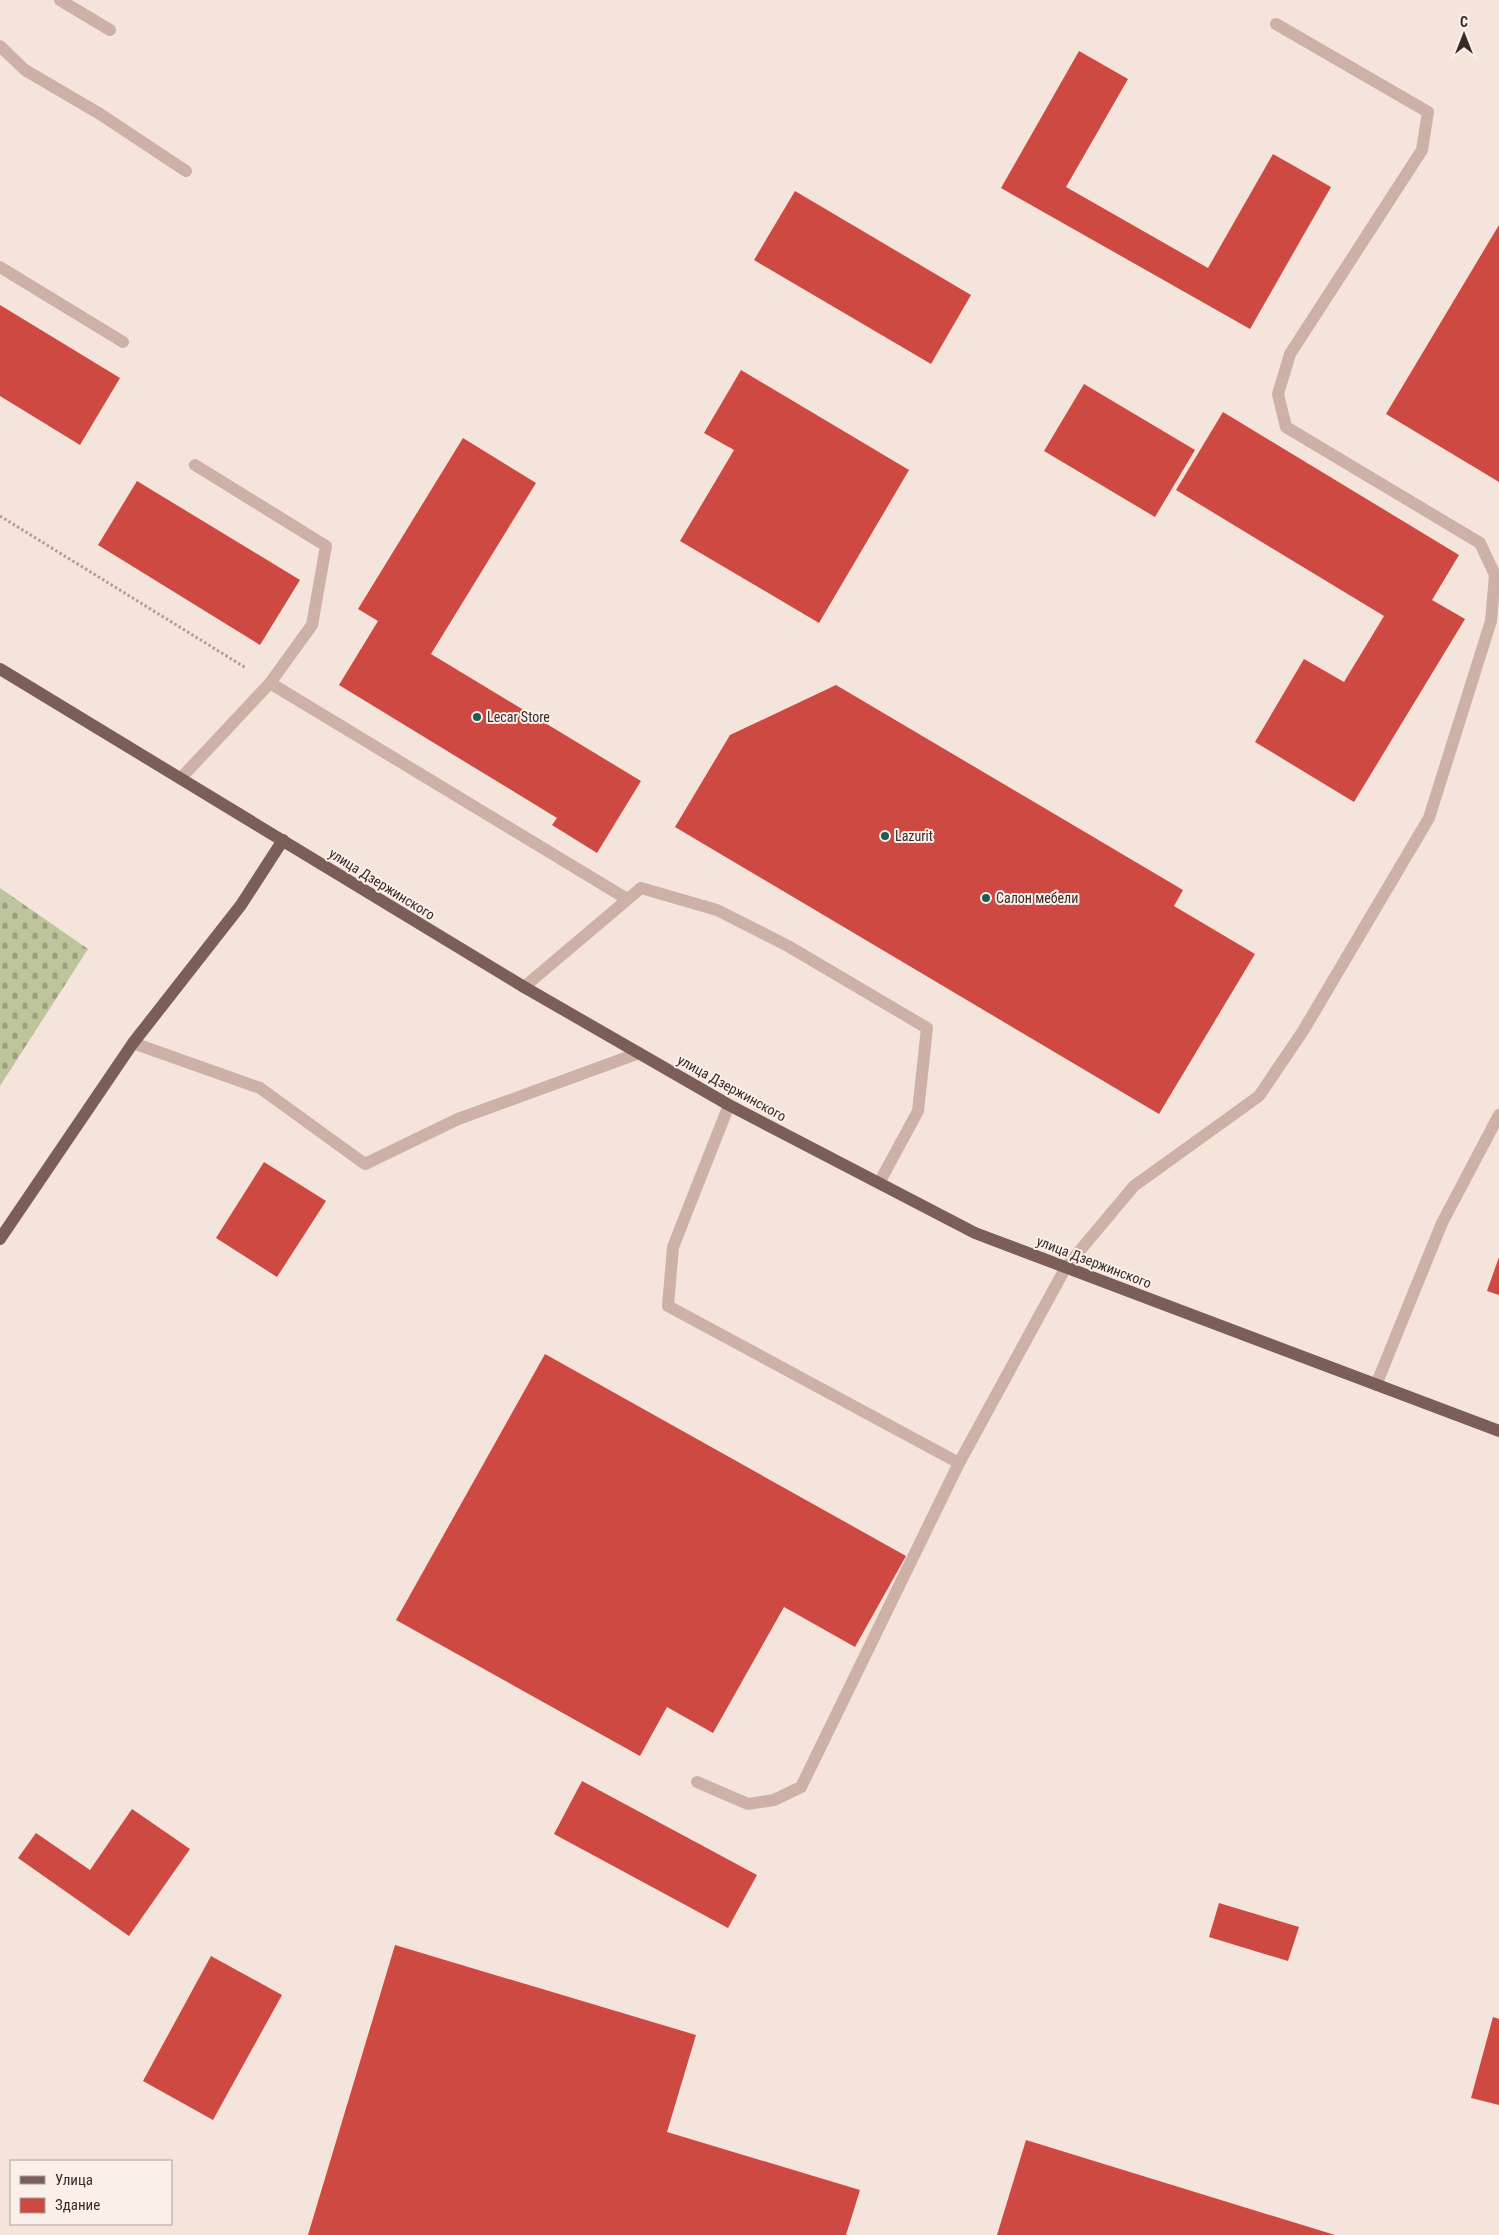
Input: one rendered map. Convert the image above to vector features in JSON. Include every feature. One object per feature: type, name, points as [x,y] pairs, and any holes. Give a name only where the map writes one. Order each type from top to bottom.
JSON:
[{"type":"main road","name":"улица Дзержинского","points":[[0,669],[524,987],[729,1105],[975,1233],[1499,1430]]},
{"type":"main road","points":[[0,1239],[133,1043],[240,905],[283,840]]},
{"type":"lane","points":[[60,0],[110,30]]},
{"type":"lane","points":[[697,1782],[748,1804],[774,1800],[801,1787],[959,1462],[1066,1267],[1134,1186],[1259,1096],[1303,1031],[1429,818],[1491,621],[1495,575],[1480,543],[1286,427],[1278,394],[1290,354],[1422,150],[1428,112],[1276,24]]},
{"type":"lane","points":[[0,46],[25,70],[100,114],[186,171]]},
{"type":"lane","points":[[0,267],[123,342]]},
{"type":"lane","points":[[181,778],[270,684],[312,624],[326,546],[195,465]]},
{"type":"lane","points":[[270,684],[627,899]]},
{"type":"lane","points":[[524,987],[641,888],[717,910],[788,946],[927,1028],[918,1111],[879,1183]]},
{"type":"lane","points":[[133,1043],[260,1088],[364,1164],[458,1119],[639,1053]]},
{"type":"lane","points":[[729,1105],[673,1247],[668,1306],[959,1462]]},
{"type":"lane","points":[[1376,1385],[1442,1223],[1499,1115]]},
{"type":"path","points":[[0,516],[270,684]]},
{"type":"green space","points":[[0,888],[88,949],[0,1086]]},
{"type":"building","points":[[1079,51],[1128,79],[1066,187],[1208,268],[1273,154],[1331,187],[1250,329],[1001,188]]},
{"type":"building","points":[[795,191],[971,295],[931,364],[754,260]]},
{"type":"building","points":[[1499,225],[1499,482],[1386,414]]},
{"type":"building","points":[[0,305],[120,378],[80,445],[0,396]]},
{"type":"building","points":[[741,370],[909,470],[819,623],[680,541],[734,450],[704,433]]},
{"type":"building","points":[[1084,384],[1195,450],[1155,517],[1044,451]]},
{"type":"building","points":[[1223,412],[1459,555],[1432,600],[1465,619],[1354,802],[1255,742],[1304,659],[1344,682],[1384,616],[1176,490]]},
{"type":"building","points":[[463,438],[536,483],[431,654],[641,781],[597,853],[552,825],[557,818],[339,685],[378,621],[358,609]]},
{"type":"building","points":[[137,481],[300,580],[260,645],[98,545]]},
{"type":"building","name":"Салон мебели","points":[[836,685],[1183,890],[1174,906],[1255,954],[1159,1114],[675,827],[730,735]]},
{"type":"building","points":[[264,1162],[326,1201],[277,1277],[216,1238]]},
{"type":"building","points":[[1499,1257],[1499,1295],[1487,1291]]},
{"type":"building","points":[[545,1354],[906,1556],[855,1647],[784,1607],[713,1733],[667,1707],[640,1756],[396,1620]]},
{"type":"building","points":[[582,1781],[757,1875],[728,1928],[554,1834]]},
{"type":"building","points":[[132,1809],[190,1849],[129,1936],[18,1858],[36,1833],[90,1870]]},
{"type":"building","points":[[1219,1903],[1299,1927],[1288,1961],[1209,1937]]},
{"type":"building","points":[[395,1945],[696,2035],[667,2132],[860,2190],[846,2235],[308,2235]]},
{"type":"building","points":[[211,1956],[282,1995],[213,2120],[143,2081]]},
{"type":"building","points":[[1493,2017],[1499,2019],[1499,2105],[1471,2098]]},
{"type":"building","points":[[1026,2140],[1335,2235],[997,2235]]},
{"type":"place","name":"Lecar Store","points":[[477,717]]},
{"type":"place","name":"Lazurit","points":[[885,836]]},
{"type":"place","name":"Салон мебели","points":[[986,898]]}]
